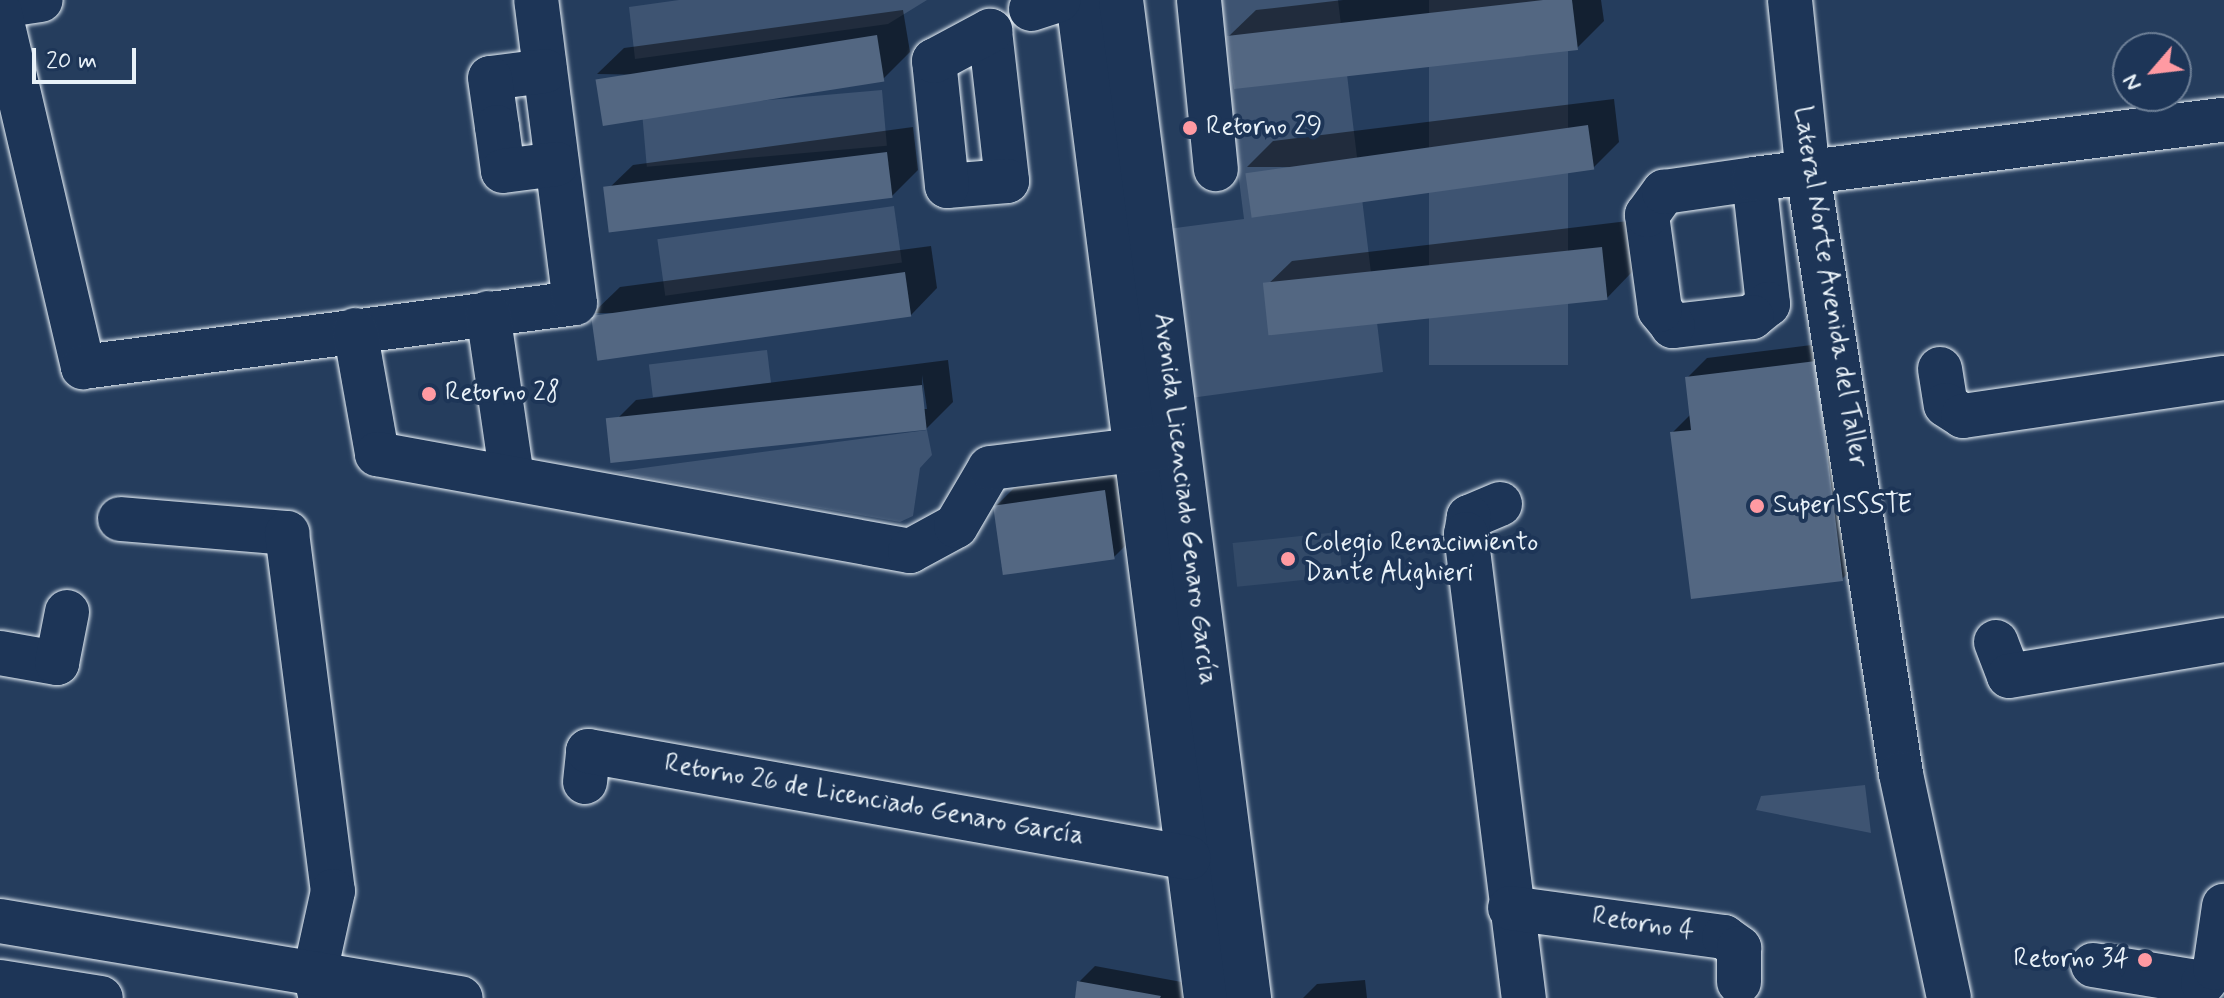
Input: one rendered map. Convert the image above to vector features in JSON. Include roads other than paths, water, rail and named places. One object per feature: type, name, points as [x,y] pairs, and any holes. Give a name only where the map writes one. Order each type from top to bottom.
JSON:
[{"type":"street","points":[[0,6],[41,0]]},
{"type":"street","points":[[0,13],[83,367],[575,303],[536,0]]},
{"type":"street","name":"Avenida Licenciado Genaro García","points":[[1078,0],[1157,448],[1181,634],[1249,998]]},
{"type":"street","name":"Avenida Licenciado Genaro García","points":[[1121,0],[1157,448]]},
{"type":"street","points":[[1199,0],[1216,169]]},
{"type":"street","name":"Lateral Norte Avenida del Taller","points":[[1790,0],[1808,173],[1901,774],[1949,998]]},
{"type":"street","points":[[1754,179],[2224,120]]},
{"type":"street","points":[[488,313],[512,478]]},
{"type":"street","points":[[355,330],[377,454],[910,551],[956,526],[990,468],[1157,448]]},
{"type":"street","points":[[1940,369],[1946,405],[1963,416],[2224,378]]},
{"type":"street","points":[[1500,504],[1469,517],[1466,534],[1510,908],[1524,998]]},
{"type":"street","points":[[120,519],[287,533],[333,891],[318,986]]},
{"type":"street","points":[[0,653],[57,663],[67,612]]},
{"type":"street","name":"Avenida Licenciado Genaro García","points":[[1181,634],[1189,858],[1206,998]]},
{"type":"street","points":[[1996,642],[2009,676],[2224,640]]},
{"type":"street","name":"Retorno 26 de Licenciado Genaro García","points":[[585,782],[588,751],[1189,858]]},
{"type":"street","points":[[2093,965],[2203,983],[2215,968],[2224,906]]},
{"type":"street","name":"Retorno 4","points":[[1510,908],[1724,937],[1739,948],[1739,982]]},
{"type":"street","points":[[0,921],[318,986],[461,998]]},
{"type":"street","points":[[0,982],[101,998]]},
{"type":"place","name":"Retorno 29","points":[[1190,128]]},
{"type":"place","name":"Retorno 28","points":[[429,394]]},
{"type":"place","name":"SuperISSSTE","points":[[1757,506]]},
{"type":"place","name":"Colegio Renacimiento Dante Alighieri","points":[[1288,559]]},
{"type":"place","name":"Retorno 34","points":[[2145,960]]}]
